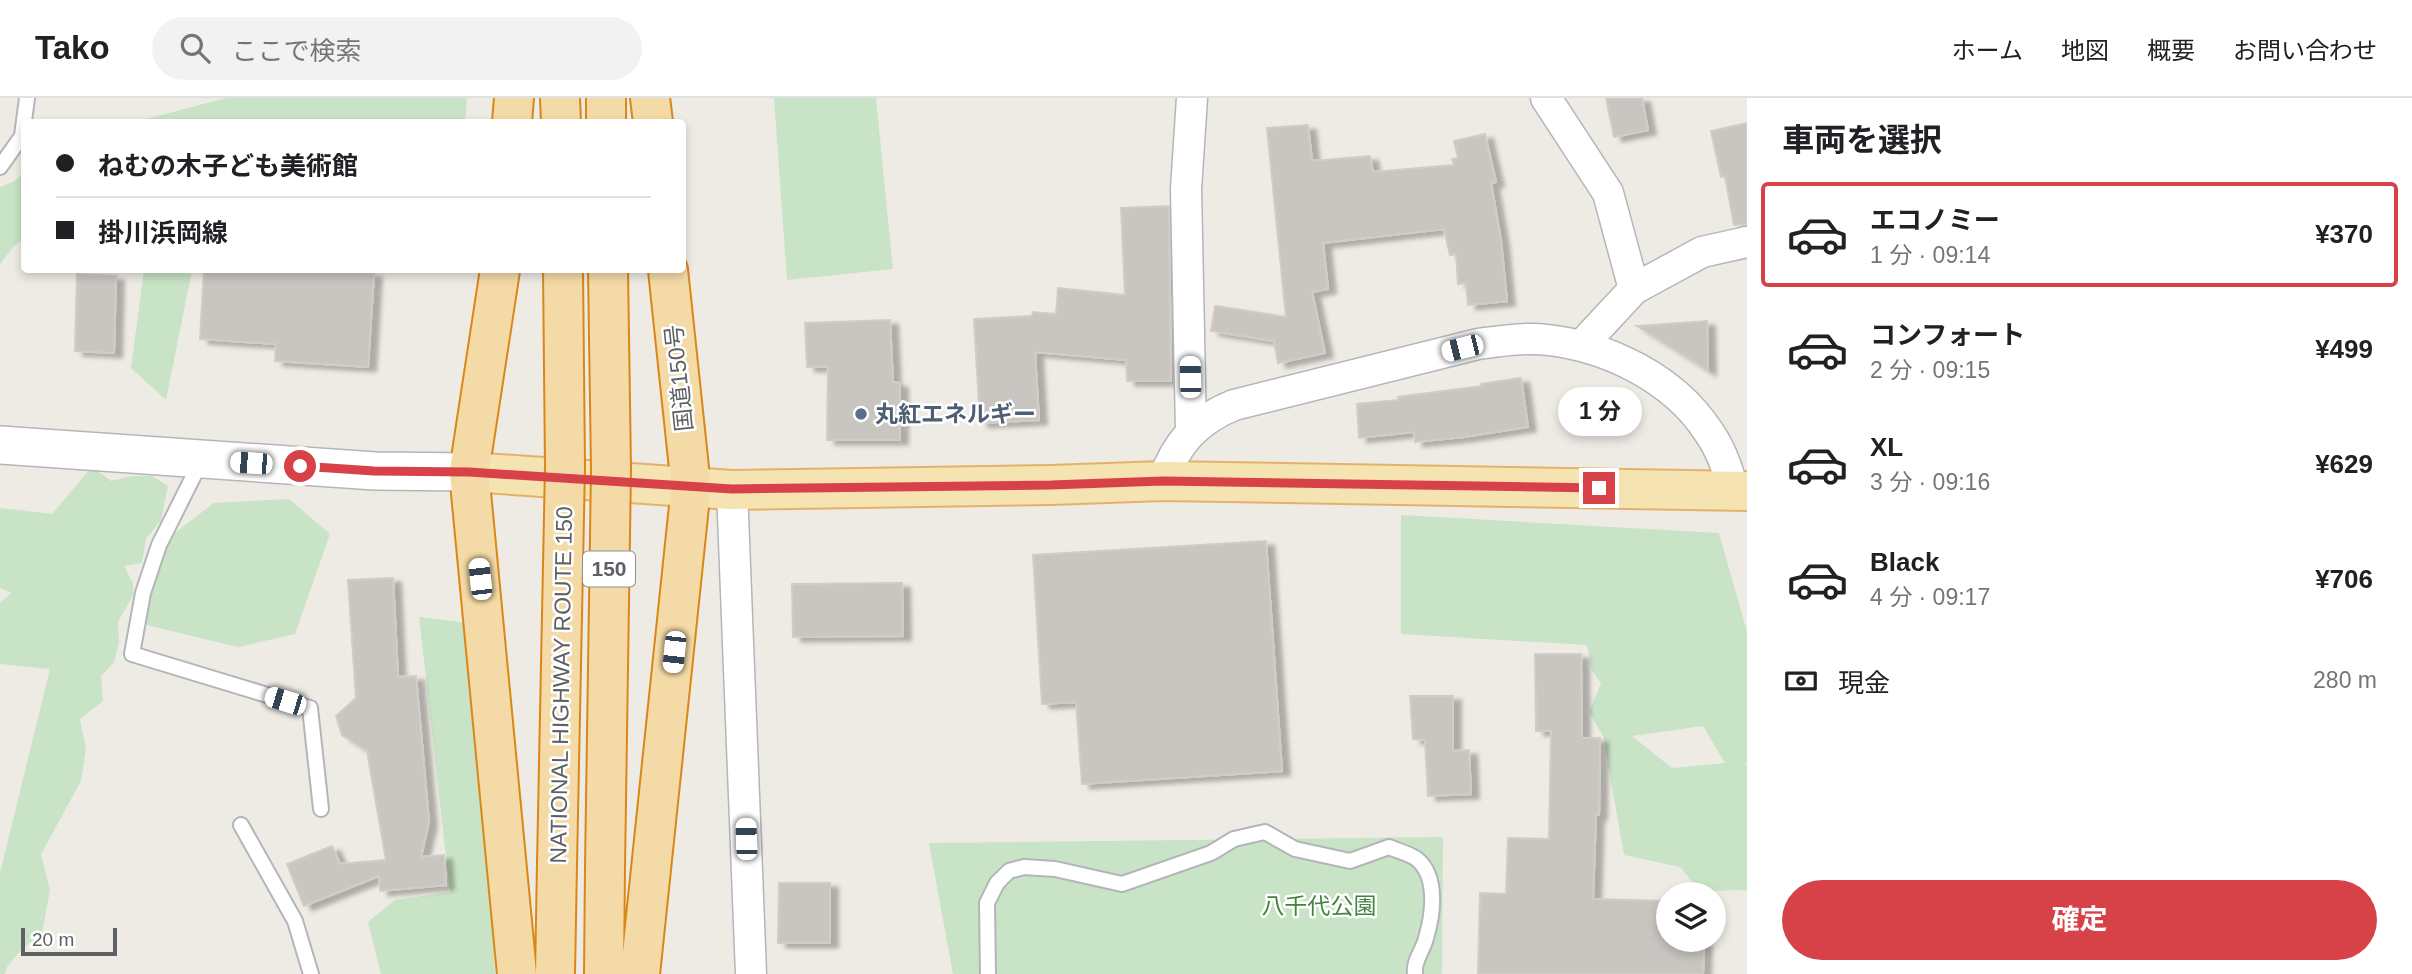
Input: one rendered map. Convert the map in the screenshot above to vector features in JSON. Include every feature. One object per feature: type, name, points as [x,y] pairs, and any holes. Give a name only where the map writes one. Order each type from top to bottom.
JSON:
[{"type":"highway","points":[[512,119],[514,98]]},
{"type":"highway","points":[[560,98],[561,119]]},
{"type":"highway","points":[[606,98],[606,119]]},
{"type":"highway","points":[[650,98],[653,119]]},
{"type":"highway","points":[[500,273],[469,472],[517,974]]},
{"type":"highway","name":"NATIONAL HIGHWAY ROUTE 150","points":[[555,974],[565,466],[563,273]]},
{"type":"highway","name":"NATIONAL HIGHWAY ROUTE 150","points":[[604,974],[611,469],[608,273]]},
{"type":"highway","name":"国道150号","points":[[640,974],[691,487],[668,273]]},
{"type":"main road","points":[[469,472],[732,489],[1163,481],[1740,490]]},
{"type":"street","points":[[1191,431],[1186,189],[1192,98]]},
{"type":"street","points":[[1546,98],[1608,193],[1634,289]]},
{"type":"street","points":[[1581,346],[1634,289],[1702,252],[1747,242]]},
{"type":"street","points":[[1163,481],[1169,462],[1191,431],[1204,420],[1234,405],[1478,344],[1547,340],[1581,346],[1634,366],[1680,398],[1709,431],[1740,490]]},
{"type":"street","points":[[0,445],[374,471],[469,472]]},
{"type":"street","points":[[732,489],[751,974]]},
{"type":"lane","points":[[24,119],[27,98]]},
{"type":"lane","points":[[0,167],[21,137]]},
{"type":"lane","points":[[202,459],[159,545],[143,593],[132,654],[310,708],[321,809]]},
{"type":"lane","points":[[241,825],[295,921],[311,974]]},
{"type":"lane","points":[[989,974],[987,903],[997,883],[1009,871],[1024,867],[1055,869],[1122,884],[1211,853],[1234,839],[1265,832],[1295,849],[1350,861],[1389,847],[1417,859],[1429,875],[1432,890],[1426,938],[1414,967],[1415,974]]},
{"type":"green space","points":[[226,98],[467,98],[465,119],[146,119]]},
{"type":"green space","points":[[774,98],[876,98],[893,269],[787,280]]},
{"type":"green space","points":[[21,175],[21,242],[14,246],[0,264],[0,187],[15,181]]},
{"type":"green space","points":[[144,273],[191,273],[166,400],[131,368]]},
{"type":"green space","points":[[92,467],[111,481],[132,476],[152,476],[168,486],[161,520],[146,539],[142,563],[124,566],[133,583],[133,595],[118,622],[119,643],[114,662],[101,676],[103,701],[80,719],[86,749],[81,781],[41,854],[50,890],[42,933],[21,950],[7,967],[5,974],[0,974],[0,873],[50,669],[0,664],[0,603],[11,593],[0,588],[0,508],[52,514]]},
{"type":"green space","points":[[289,499],[330,534],[295,634],[238,647],[134,622],[159,545],[214,503]]},
{"type":"green space","points":[[1401,515],[1719,533],[1747,632],[1747,763],[1744,763],[1747,765],[1747,890],[1726,890],[1726,882],[1692,882],[1680,867],[1624,855],[1603,736],[1589,712],[1601,684],[1592,670],[1587,645],[1401,634]],"holes":[[[1703,726],[1725,763],[1672,768],[1632,736]]]},
{"type":"green space","points":[[419,617],[470,623],[495,974],[381,974],[368,922],[395,900],[450,892]]},
{"type":"green space","name":"八千代公園","points":[[1443,837],[1442,974],[953,974],[929,843]]},
{"type":"building","points":[[1606,98],[1642,98],[1648,130],[1614,137]]},
{"type":"building","points":[[1747,123],[1747,224],[1734,225],[1725,176],[1721,177],[1711,131]]},
{"type":"building","points":[[1308,125],[1312,161],[1370,156],[1373,172],[1454,165],[1452,159],[1458,158],[1454,141],[1485,134],[1496,182],[1491,183],[1501,241],[1507,301],[1468,305],[1466,283],[1458,284],[1456,254],[1450,255],[1444,229],[1323,243],[1328,289],[1312,292],[1325,353],[1278,363],[1274,341],[1211,331],[1215,306],[1286,317],[1267,128]]},
{"type":"building","points":[[1169,206],[1171,381],[1127,381],[1126,360],[1035,352],[1039,420],[980,423],[974,319],[1032,316],[1033,312],[1056,314],[1058,288],[1125,295],[1121,208]]},
{"type":"building","points":[[204,273],[374,273],[368,367],[275,361],[276,344],[200,339]]},
{"type":"building","points":[[77,274],[116,276],[114,353],[75,351]]},
{"type":"building","points":[[890,320],[893,382],[900,383],[900,440],[827,440],[828,367],[807,367],[805,323]]},
{"type":"building","points":[[1707,321],[1708,371],[1637,326]]},
{"type":"building","points":[[1521,378],[1528,427],[1415,442],[1414,432],[1359,438],[1357,404],[1398,400],[1398,397]]},
{"type":"building","points":[[1266,541],[1282,771],[1082,784],[1076,702],[1042,704],[1033,555]]},
{"type":"building","points":[[393,578],[398,677],[416,676],[429,822],[421,857],[444,855],[446,885],[380,891],[379,876],[304,906],[287,864],[332,846],[340,864],[386,860],[367,751],[342,735],[336,716],[356,698],[348,580]]},
{"type":"building","points":[[902,583],[903,636],[793,637],[792,584]]},
{"type":"building","points":[[1535,654],[1581,654],[1582,738],[1600,738],[1599,815],[1596,815],[1593,899],[1656,901],[1656,952],[1704,952],[1703,974],[1478,974],[1480,893],[1506,894],[1508,838],[1549,839],[1551,731],[1536,731]]},
{"type":"building","points":[[1410,696],[1453,696],[1453,751],[1469,750],[1471,794],[1428,796],[1425,740],[1413,739]]},
{"type":"building","points":[[779,883],[830,883],[830,943],[778,943]]},
{"type":"place","name":"丸紅エネルギー","points":[[861,414]]},
{"type":"route","points":[[300,466],[374,471],[469,472],[732,489],[1163,481],[1599,488]]}]
